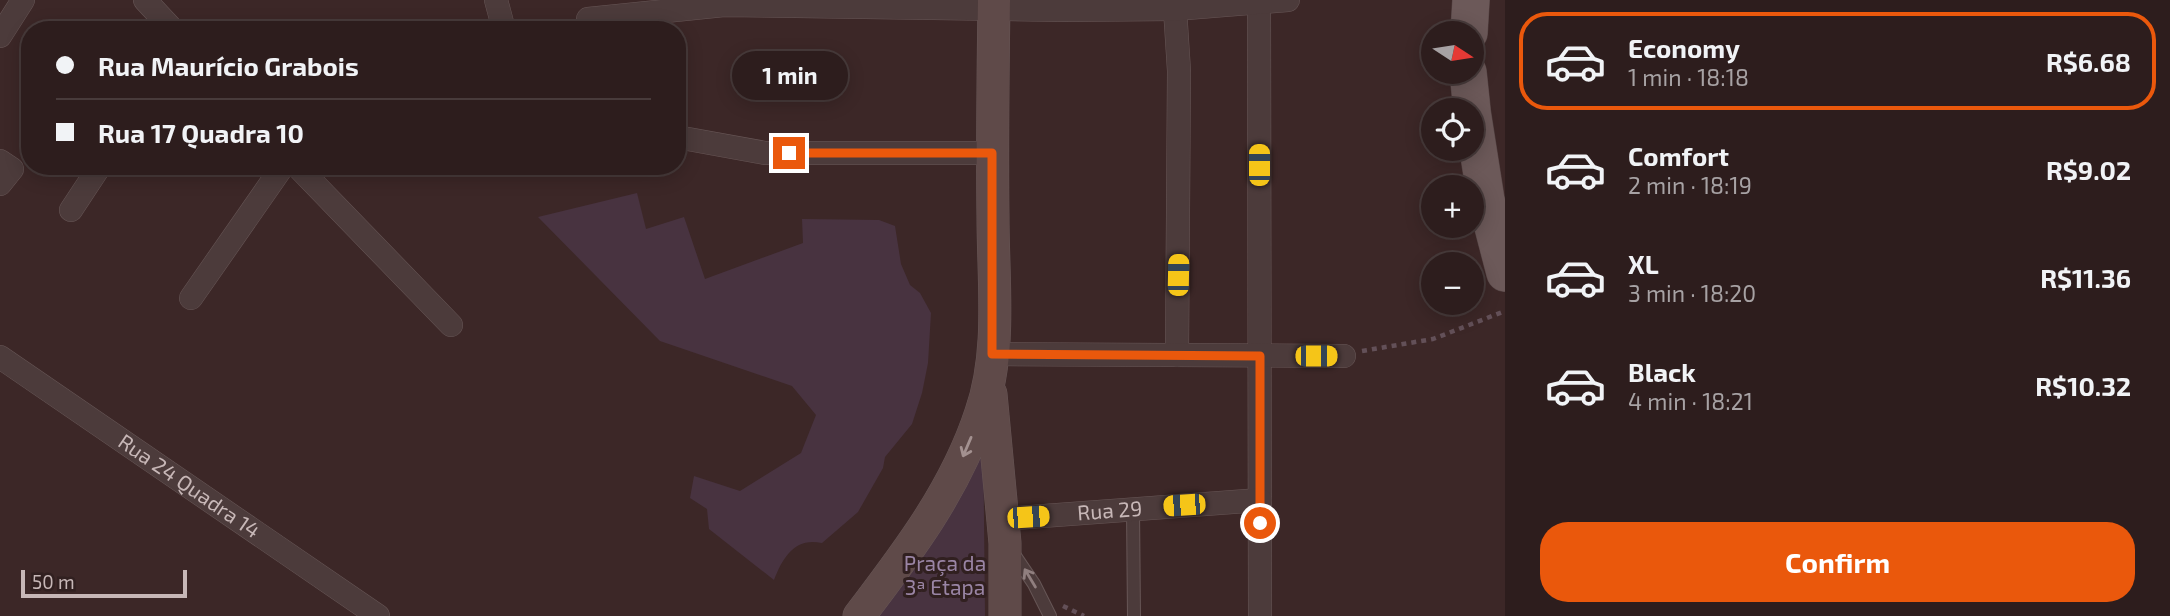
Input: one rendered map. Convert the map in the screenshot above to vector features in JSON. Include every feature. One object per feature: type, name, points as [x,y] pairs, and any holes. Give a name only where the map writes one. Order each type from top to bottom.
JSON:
[{"type":"main road","points":[[1470,21],[1471,0]]},
{"type":"main road","points":[[994,5],[991,368],[1004,531],[1005,616]]},
{"type":"main road","points":[[1480,161],[1486,200],[1505,273]]},
{"type":"main road","points":[[859,616],[900,562],[947,489],[981,413],[991,368]]},
{"type":"street","points":[[0,36],[23,0]]},
{"type":"street","points":[[145,0],[165,21]]},
{"type":"street","points":[[496,0],[502,21]]},
{"type":"street","points":[[588,19],[724,5],[994,5],[1175,9],[1288,0]]},
{"type":"street","points":[[1259,2],[1260,616]]},
{"type":"street","points":[[1175,9],[1179,71],[1177,355]]},
{"type":"street","points":[[686,139],[765,153],[992,153]]},
{"type":"street","points":[[71,210],[94,175]]},
{"type":"street","points":[[191,298],[277,175]]},
{"type":"street","points":[[306,175],[451,325]]},
{"type":"street","points":[[991,368],[1177,355],[1344,356]]},
{"type":"street","name":"Rua 24 Quadra 14","points":[[0,357],[378,616]]},
{"type":"street","name":"Rua 29","points":[[1004,531],[1132,509],[1260,500]]},
{"type":"lane","points":[[1132,509],[1134,616]]},
{"type":"lane","points":[[1004,531],[1050,616]]},
{"type":"path","points":[[1344,356],[1433,340],[1505,311]]},
{"type":"green space","points":[[637,193],[646,229],[684,217],[705,279],[803,243],[802,219],[879,220],[895,226],[901,264],[910,285],[920,293],[931,313],[928,363],[912,424],[885,457],[883,468],[858,512],[822,543],[804,543],[797,546],[786,557],[774,580],[709,529],[707,509],[690,498],[694,476],[740,491],[801,453],[816,415],[792,386],[660,341],[538,217]]},
{"type":"green space","name":"Praça da 3ª Etapa","points":[[983,424],[985,616],[869,616]]},
{"type":"route","points":[[789,153],[992,153],[992,354],[1260,356],[1260,523]]}]
